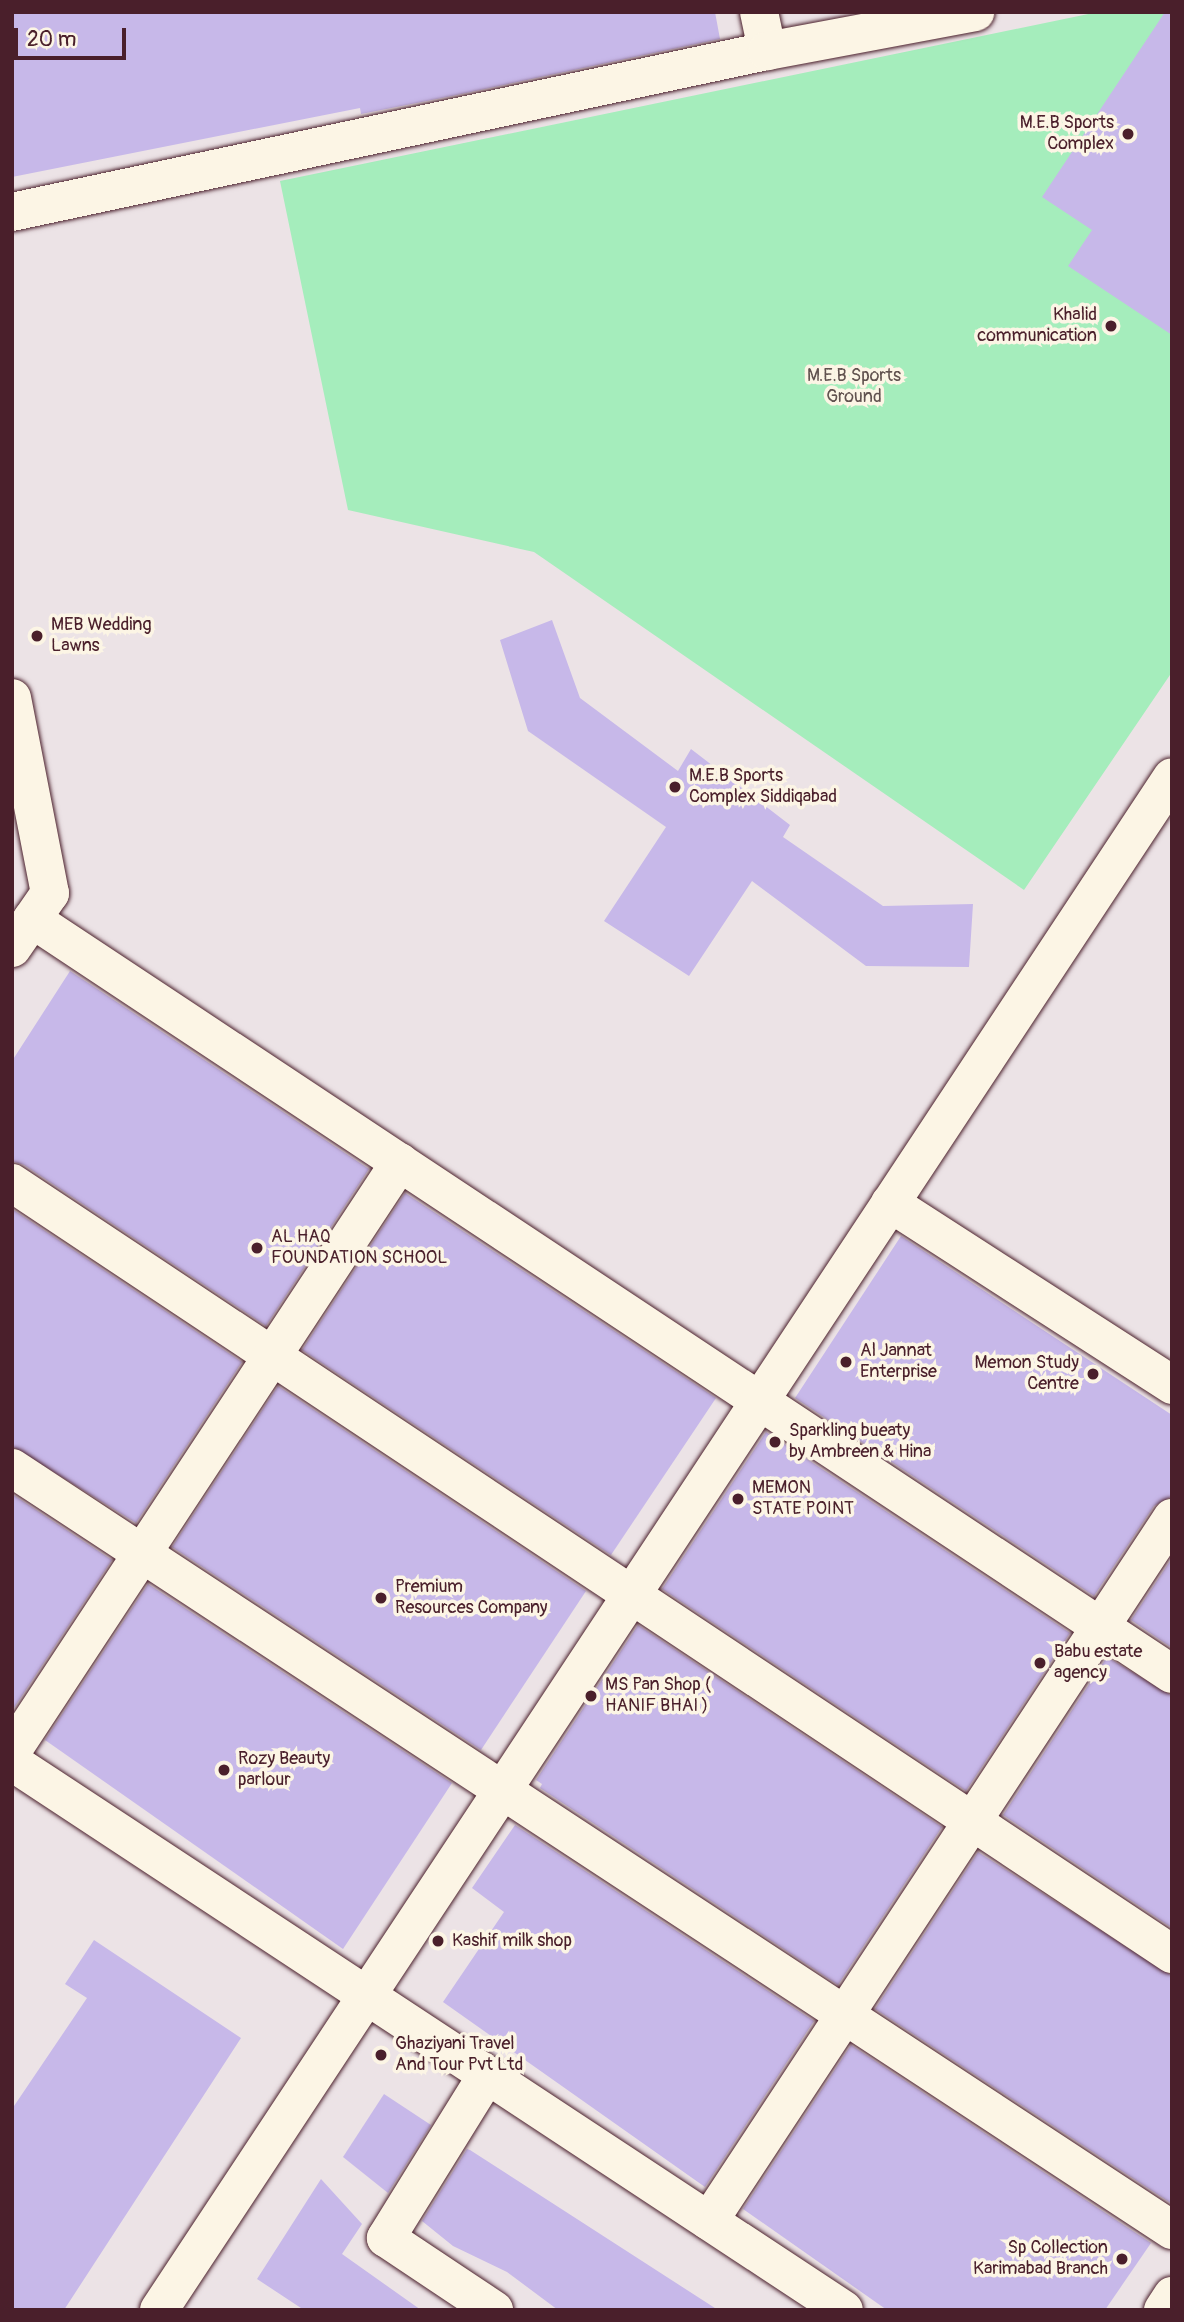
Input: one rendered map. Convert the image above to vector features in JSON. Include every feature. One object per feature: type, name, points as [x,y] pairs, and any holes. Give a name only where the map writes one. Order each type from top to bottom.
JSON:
[{"type":"street","points":[[759,12],[766,51]]},
{"type":"street","points":[[12,212],[766,51],[975,12]]},
{"type":"street","points":[[12,698],[50,893],[22,934],[400,1162],[1172,1674]]},
{"type":"street","points":[[159,2310],[1172,777]]},
{"type":"street","points":[[12,1751],[400,1162]]},
{"type":"street","points":[[12,1183],[633,1592],[971,1824],[1172,1954]]},
{"type":"street","points":[[890,1203],[1172,1384]]},
{"type":"street","points":[[12,1468],[503,1788],[844,2017],[1172,2230]]},
{"type":"street","points":[[709,2221],[1172,1518]]},
{"type":"street","points":[[12,1762],[844,2310]]},
{"type":"street","points":[[486,2075],[386,2238],[494,2310]]},
{"type":"street","points":[[1163,2310],[1172,2296]]},
{"type":"green space","name":"M.E.B Sports Ground","points":[[1098,12],[1172,12],[1172,672],[1024,890],[534,552],[348,510],[280,181]]},
{"type":"building","points":[[12,12],[715,12],[720,39],[361,114],[360,108],[12,177]]},
{"type":"building","name":"M.E.B Sports Complex","points":[[1165,12],[1172,12],[1172,335],[1068,266],[1092,230],[1042,197]]},
{"type":"building","name":"M.E.B Sports Complex Siddiqabad","points":[[552,620],[580,698],[678,771],[691,749],[790,825],[783,837],[883,906],[973,904],[969,967],[866,966],[752,881],[689,976],[604,921],[666,827],[528,731],[500,640]]},
{"type":"building","points":[[70,971],[369,1169],[266,1326],[24,1165],[12,1161],[12,1061]]},
{"type":"building","points":[[405,1193],[716,1398],[611,1555],[302,1350]]},
{"type":"building","points":[[12,1209],[242,1362],[136,1523],[12,1446]]},
{"type":"building","points":[[901,1236],[1172,1415],[1172,1496],[1154,1506],[1094,1596],[795,1398]]},
{"type":"building","points":[[278,1386],[586,1591],[481,1750],[172,1547]]},
{"type":"building","points":[[766,1432],[1070,1633],[966,1791],[662,1589]]},
{"type":"building","points":[[12,1494],[112,1560],[12,1711]]},
{"type":"building","points":[[1172,1558],[1172,1648],[1131,1620]]},
{"type":"building","points":[[148,1584],[452,1783],[343,1949],[45,1740]]},
{"type":"building","points":[[638,1625],[942,1827],[838,1985],[540,1788],[542,1784],[536,1780]]},
{"type":"building","points":[[1107,1657],[1172,1696],[1172,1928],[1003,1815]]},
{"type":"building","points":[[515,1825],[814,2021],[705,2187],[443,2002],[504,1912],[472,1888]]},
{"type":"building","points":[[978,1852],[1172,1976],[1172,2204],[875,2009]]},
{"type":"building","points":[[94,1940],[241,2038],[64,2310],[12,2310],[12,2109],[87,1998],[65,1984]]},
{"type":"building","points":[[851,2045],[1151,2243],[1105,2310],[887,2310],[743,2209]]},
{"type":"building","points":[[384,2094],[431,2125],[388,2193],[343,2157]]},
{"type":"building","points":[[467,2149],[718,2310],[558,2310],[507,2272],[453,2246],[422,2221]]},
{"type":"building","points":[[321,2179],[362,2224],[342,2254],[421,2310],[304,2310],[257,2279]]},
{"type":"place","name":"M.E.B Sports Complex","points":[[1128,134]]},
{"type":"place","name":"Khalid communication","points":[[1111,326]]},
{"type":"place","name":"MEB Wedding Lawns","points":[[37,636]]},
{"type":"place","name":"M.E.B Sports Complex Siddiqabad","points":[[675,787]]},
{"type":"place","name":"AL HAQ FOUNDATION SCHOOL","points":[[257,1248]]},
{"type":"place","name":"Al Jannat Enterprise","points":[[846,1362]]},
{"type":"place","name":"Memon Study Centre","points":[[1093,1374]]},
{"type":"place","name":"Sparkling bueaty by Ambreen & Hina","points":[[775,1442]]},
{"type":"place","name":"MEMON STATE POINT","points":[[738,1499]]},
{"type":"place","name":"Premium Resources Company","points":[[381,1598]]},
{"type":"place","name":"Babu estate agency","points":[[1040,1663]]},
{"type":"place","name":"MS Pan Shop ( HANIF BHAI )","points":[[591,1696]]},
{"type":"place","name":"Rozy Beauty parlour","points":[[224,1770]]},
{"type":"place","name":"Kashif milk shop","points":[[438,1941]]},
{"type":"place","name":"Ghaziyani Travel And Tour Pvt Ltd","points":[[381,2055]]},
{"type":"place","name":"Sp Collection Karimabad Branch","points":[[1122,2259]]}]
